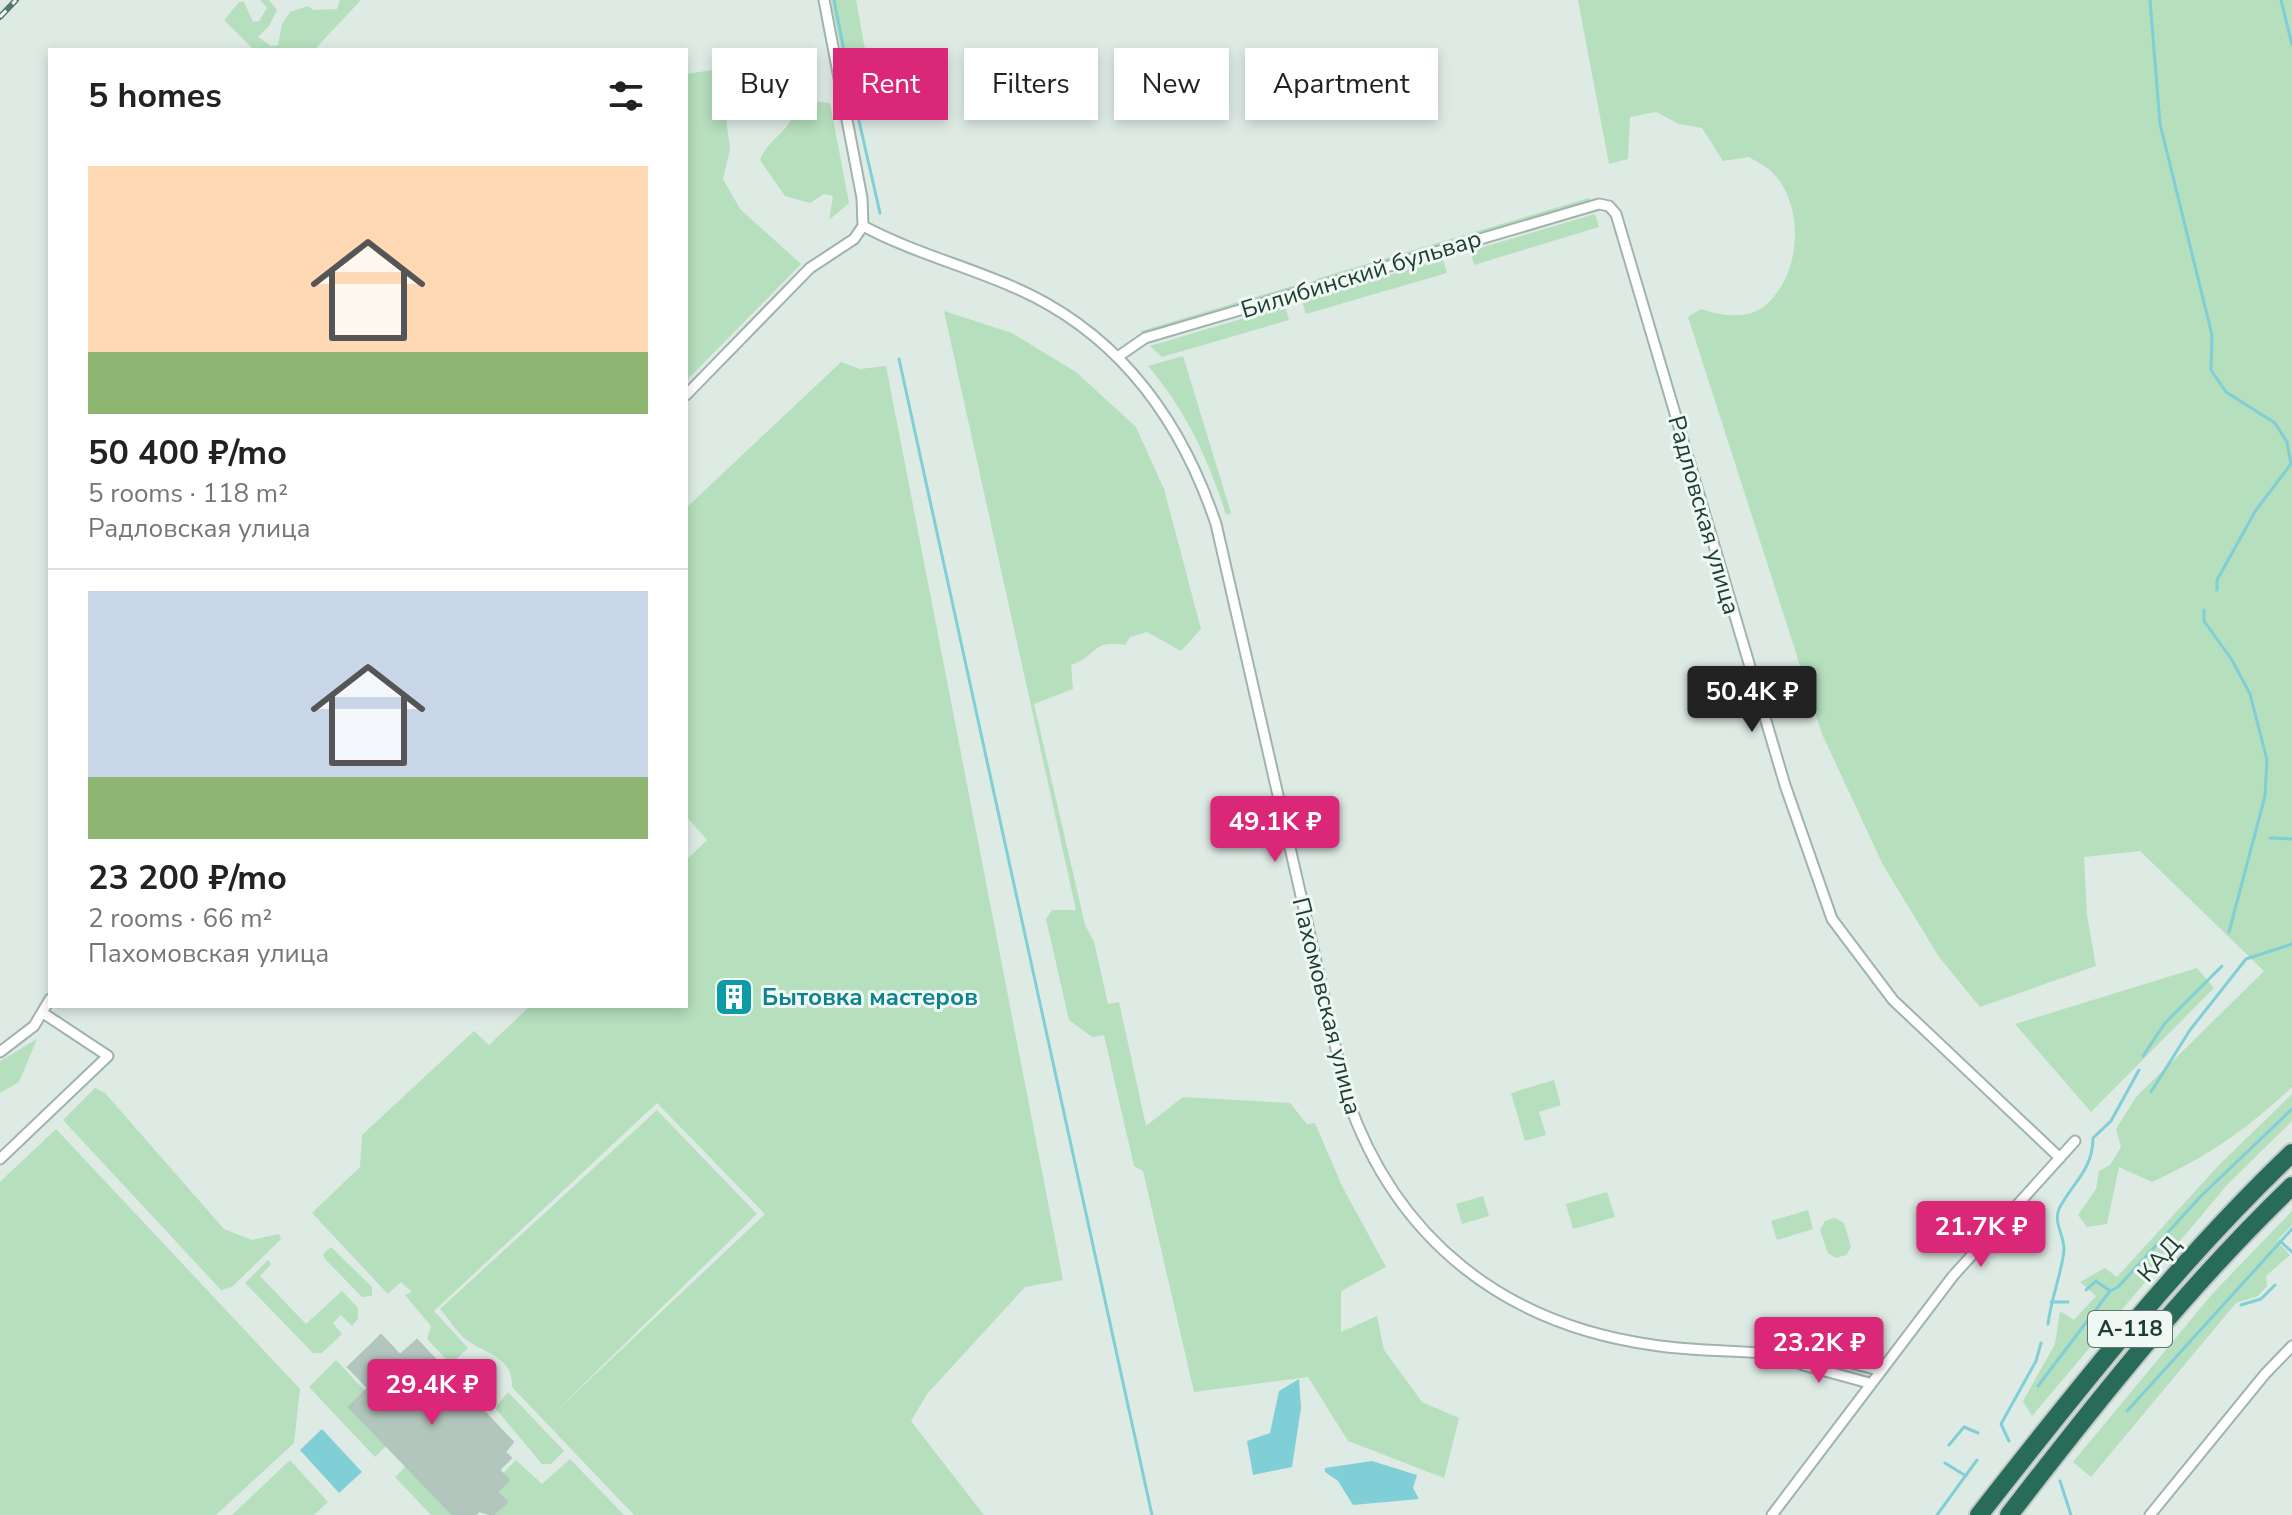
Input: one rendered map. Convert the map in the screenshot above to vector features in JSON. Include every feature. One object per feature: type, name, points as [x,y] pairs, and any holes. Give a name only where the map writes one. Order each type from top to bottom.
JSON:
[{"type":"highway","name":"КАД","points":[[1979,1515],[2077,1390],[2242,1201],[2292,1153]]},
{"type":"highway","name":"КАД","points":[[2009,1515],[2093,1405],[2258,1218],[2292,1186]]},
{"type":"street","points":[[688,393],[810,268],[854,239],[863,226],[862,198],[824,0]]},
{"type":"street","name":"Билибинский бульвар","points":[[1119,356],[1145,338],[1599,204],[1609,206]]},
{"type":"street","name":"Радловская улица","points":[[1609,206],[1616,214],[1785,785],[1832,919],[1893,1000],[2060,1158]]},
{"type":"street","name":"Пахомовская улица","points":[[863,226],[1040,300],[1091,331],[1119,356],[1174,426],[1204,489],[1216,524],[1347,1097],[1371,1158],[1410,1216],[1442,1250],[1468,1271],[1529,1310],[1567,1325],[1653,1346],[1787,1355],[1806,1351],[1878,1370]]},
{"type":"street","points":[[0,1052],[22,1038],[48,1003]]},
{"type":"street","points":[[0,1159],[108,1056],[43,1013]]},
{"type":"street","points":[[1772,1515],[1878,1370],[1953,1276],[2075,1141]]},
{"type":"street","points":[[2150,1515],[2265,1374],[2292,1346]]},
{"type":"street","name":"Пахомовская улица","points":[[1787,1355],[1803,1365],[1869,1383]]},
{"type":"green space","points":[[260,0],[269,0],[277,10],[269,26],[258,37],[271,46],[278,45],[282,24],[290,12],[308,6],[313,10],[337,9],[340,0],[361,0],[316,48],[252,48],[224,20],[239,2],[244,2],[253,22],[259,21],[267,8]]},
{"type":"green space","points":[[831,0],[856,0],[865,48],[840,48]]},
{"type":"green space","points":[[1578,0],[2292,0],[2292,1087],[2226,1140],[2152,1182],[2119,1167],[2107,1224],[2087,1227],[2078,1215],[2096,1189],[2099,1171],[2110,1165],[2121,1147],[2116,1129],[2136,1097],[2264,971],[2140,851],[2084,857],[2087,915],[2096,966],[1980,1007],[1939,957],[1883,865],[1822,734],[1688,317],[1701,309],[1726,315],[1751,313],[1766,305],[1778,292],[1792,259],[1795,241],[1791,204],[1784,188],[1766,167],[1749,157],[1723,161],[1702,128],[1679,124],[1656,112],[1630,117],[1628,159],[1609,164]]},
{"type":"green space","points":[[712,70],[712,120],[726,120],[730,149],[723,179],[740,209],[801,264],[688,379],[688,74]]},
{"type":"green space","points":[[817,102],[830,103],[849,203],[829,220],[833,196],[824,194],[810,203],[785,196],[760,160],[790,122],[817,120]]},
{"type":"green space","points":[[1589,198],[1590,201],[1321,281],[1316,279]]},
{"type":"green space","points":[[1595,214],[1599,227],[1474,265],[1470,251]]},
{"type":"green space","points":[[1443,259],[1447,273],[1306,314],[1302,301]]},
{"type":"green space","points":[[1306,282],[1303,286],[1142,334],[1141,331]]},
{"type":"green space","points":[[1285,306],[1289,320],[1162,357],[1150,346]]},
{"type":"green space","points":[[944,311],[1012,333],[1076,372],[1136,427],[1164,489],[1201,629],[1181,651],[1147,632],[1130,637],[1125,645],[1106,644],[1071,665],[1073,689],[1034,704],[1085,925],[1094,942],[1108,1004],[1119,1002],[1146,1126],[1183,1097],[1290,1103],[1307,1124],[1315,1123],[1342,1186],[1386,1267],[1341,1291],[1341,1332],[1377,1316],[1384,1350],[1422,1402],[1459,1418],[1444,1478],[1348,1441],[1308,1377],[1194,1392],[1143,1171],[1134,1166],[1104,1035],[1092,1037],[1069,1020],[1046,919],[1052,910],[1076,910]]},
{"type":"green space","points":[[1183,356],[1231,513],[1226,515],[1194,436],[1148,366]]},
{"type":"green space","points":[[841,362],[860,369],[886,366],[1063,1280],[1025,1287],[927,1394],[911,1421],[984,1515],[634,1515],[512,1387],[504,1363],[458,1332],[440,1309],[657,1110],[757,1214],[550,1417],[765,1214],[657,1103],[434,1311],[468,1348],[451,1364],[427,1339],[431,1326],[405,1295],[412,1292],[401,1282],[388,1294],[312,1213],[360,1167],[362,1135],[474,1031],[489,1045],[528,1008],[688,1008],[688,858],[707,840],[688,818],[688,506]]},
{"type":"green space","points":[[2197,968],[2214,988],[2091,1112],[2015,1024]]},
{"type":"green space","points":[[37,1039],[19,1082],[0,1093],[0,1061]]},
{"type":"green space","points":[[1554,1080],[1561,1105],[1539,1112],[1546,1135],[1525,1141],[1511,1093]]},
{"type":"green space","points":[[95,1088],[105,1093],[224,1229],[252,1240],[279,1234],[281,1239],[232,1287],[221,1290],[63,1120]]},
{"type":"green space","points":[[2292,1094],[2292,1121],[2228,1184],[2032,1416],[2023,1401],[2055,1344],[2060,1311],[2074,1320],[2096,1296],[2080,1282],[2105,1268],[2117,1277],[2219,1165]]},
{"type":"green space","points":[[56,1129],[300,1389],[294,1443],[216,1515],[0,1515],[0,1182]]},
{"type":"green space","points":[[1607,1192],[1615,1217],[1573,1229],[1566,1204]]},
{"type":"green space","points":[[1483,1196],[1489,1216],[1462,1224],[1456,1204]]},
{"type":"green space","points":[[1808,1210],[1813,1229],[1777,1240],[1771,1221]]},
{"type":"green space","points":[[2292,1211],[2292,1225],[2277,1241],[2290,1255],[2266,1276],[2267,1286],[2258,1296],[2236,1303],[2091,1477],[2073,1462],[2213,1293]]},
{"type":"green space","points":[[1835,1218],[1844,1223],[1851,1247],[1846,1255],[1836,1258],[1828,1253],[1820,1230],[1825,1221]]},
{"type":"green space","points":[[331,1247],[372,1287],[372,1296],[362,1297],[325,1259],[323,1254]]},
{"type":"green space","points":[[268,1260],[271,1264],[260,1276],[306,1324],[342,1291],[358,1308],[358,1319],[352,1326],[341,1315],[333,1323],[342,1334],[322,1353],[313,1353],[245,1283]]},
{"type":"green space","points":[[336,1360],[365,1391],[349,1407],[387,1445],[375,1457],[309,1387]]},
{"type":"green space","points":[[508,1392],[564,1451],[551,1464],[542,1464],[495,1408]]},
{"type":"green space","points":[[570,1459],[624,1515],[493,1515],[506,1502],[497,1492],[508,1481],[502,1474],[516,1460],[542,1484]]},
{"type":"green space","points":[[290,1460],[328,1502],[314,1515],[232,1515]]},
{"type":"green space","points":[[406,1466],[453,1515],[431,1515],[395,1477]]},
{"type":"water","points":[[1299,1379],[1301,1408],[1292,1467],[1253,1475],[1247,1441],[1270,1433],[1279,1391]]},
{"type":"water","points":[[322,1429],[362,1472],[339,1493],[300,1450]]},
{"type":"water","points":[[1372,1461],[1417,1475],[1413,1488],[1419,1499],[1353,1505],[1338,1481],[1325,1472],[1325,1468]]},
{"type":"building","points":[[381,1335],[400,1355],[417,1340],[453,1378],[449,1382],[474,1406],[476,1403],[513,1442],[505,1452],[511,1458],[499,1470],[509,1480],[497,1492],[507,1502],[493,1515],[479,1511],[475,1515],[453,1515],[349,1407],[368,1388],[348,1367]]},
{"type":"waterway","points":[[834,0],[843,48]]},
{"type":"waterway","points":[[2150,0],[2160,124],[2212,335],[2211,370],[2226,392],[2275,423],[2287,442],[2291,464],[2256,510],[2217,580],[2217,590]]},
{"type":"waterway","points":[[2281,0],[2292,45]]},
{"type":"waterway","points":[[859,120],[880,213]]},
{"type":"waterway","points":[[899,359],[1152,1515]]},
{"type":"waterway","points":[[2204,610],[2204,621],[2232,660],[2250,694],[2267,760],[2265,796],[2229,932]]},
{"type":"waterway","points":[[2270,838],[2292,839]]},
{"type":"waterway","points":[[2151,1092],[2190,1030],[2246,959],[2292,944]]},
{"type":"waterway","points":[[2143,1056],[2165,1023],[2222,966]]},
{"type":"waterway","points":[[2048,1324],[2064,1251],[2057,1219],[2059,1209],[2086,1168],[2093,1138],[2111,1121],[2139,1070]]},
{"type":"waterway","points":[[2038,1386],[2110,1291],[2118,1287],[2201,1196],[2292,1109]]},
{"type":"waterway","points":[[2127,1411],[2292,1229]]},
{"type":"waterway","points":[[2280,1241],[2292,1252]]},
{"type":"waterway","points":[[2086,1290],[2096,1281],[2110,1291]]},
{"type":"waterway","points":[[2241,1305],[2261,1299],[2275,1285]]},
{"type":"waterway","points":[[2051,1302],[2068,1302]]},
{"type":"waterway","points":[[2009,1441],[2001,1424],[2036,1361],[2041,1343]]},
{"type":"waterway","points":[[1949,1445],[1964,1427],[1978,1433]]},
{"type":"waterway","points":[[1937,1515],[1977,1460]]},
{"type":"waterway","points":[[1945,1463],[1966,1476]]},
{"type":"waterway","points":[[2060,1481],[2071,1515]]},
{"type":"railway","points":[[0,17],[16,0]]},
{"type":"place","name":"Бытовка мастеров","points":[[734,997]]}]
